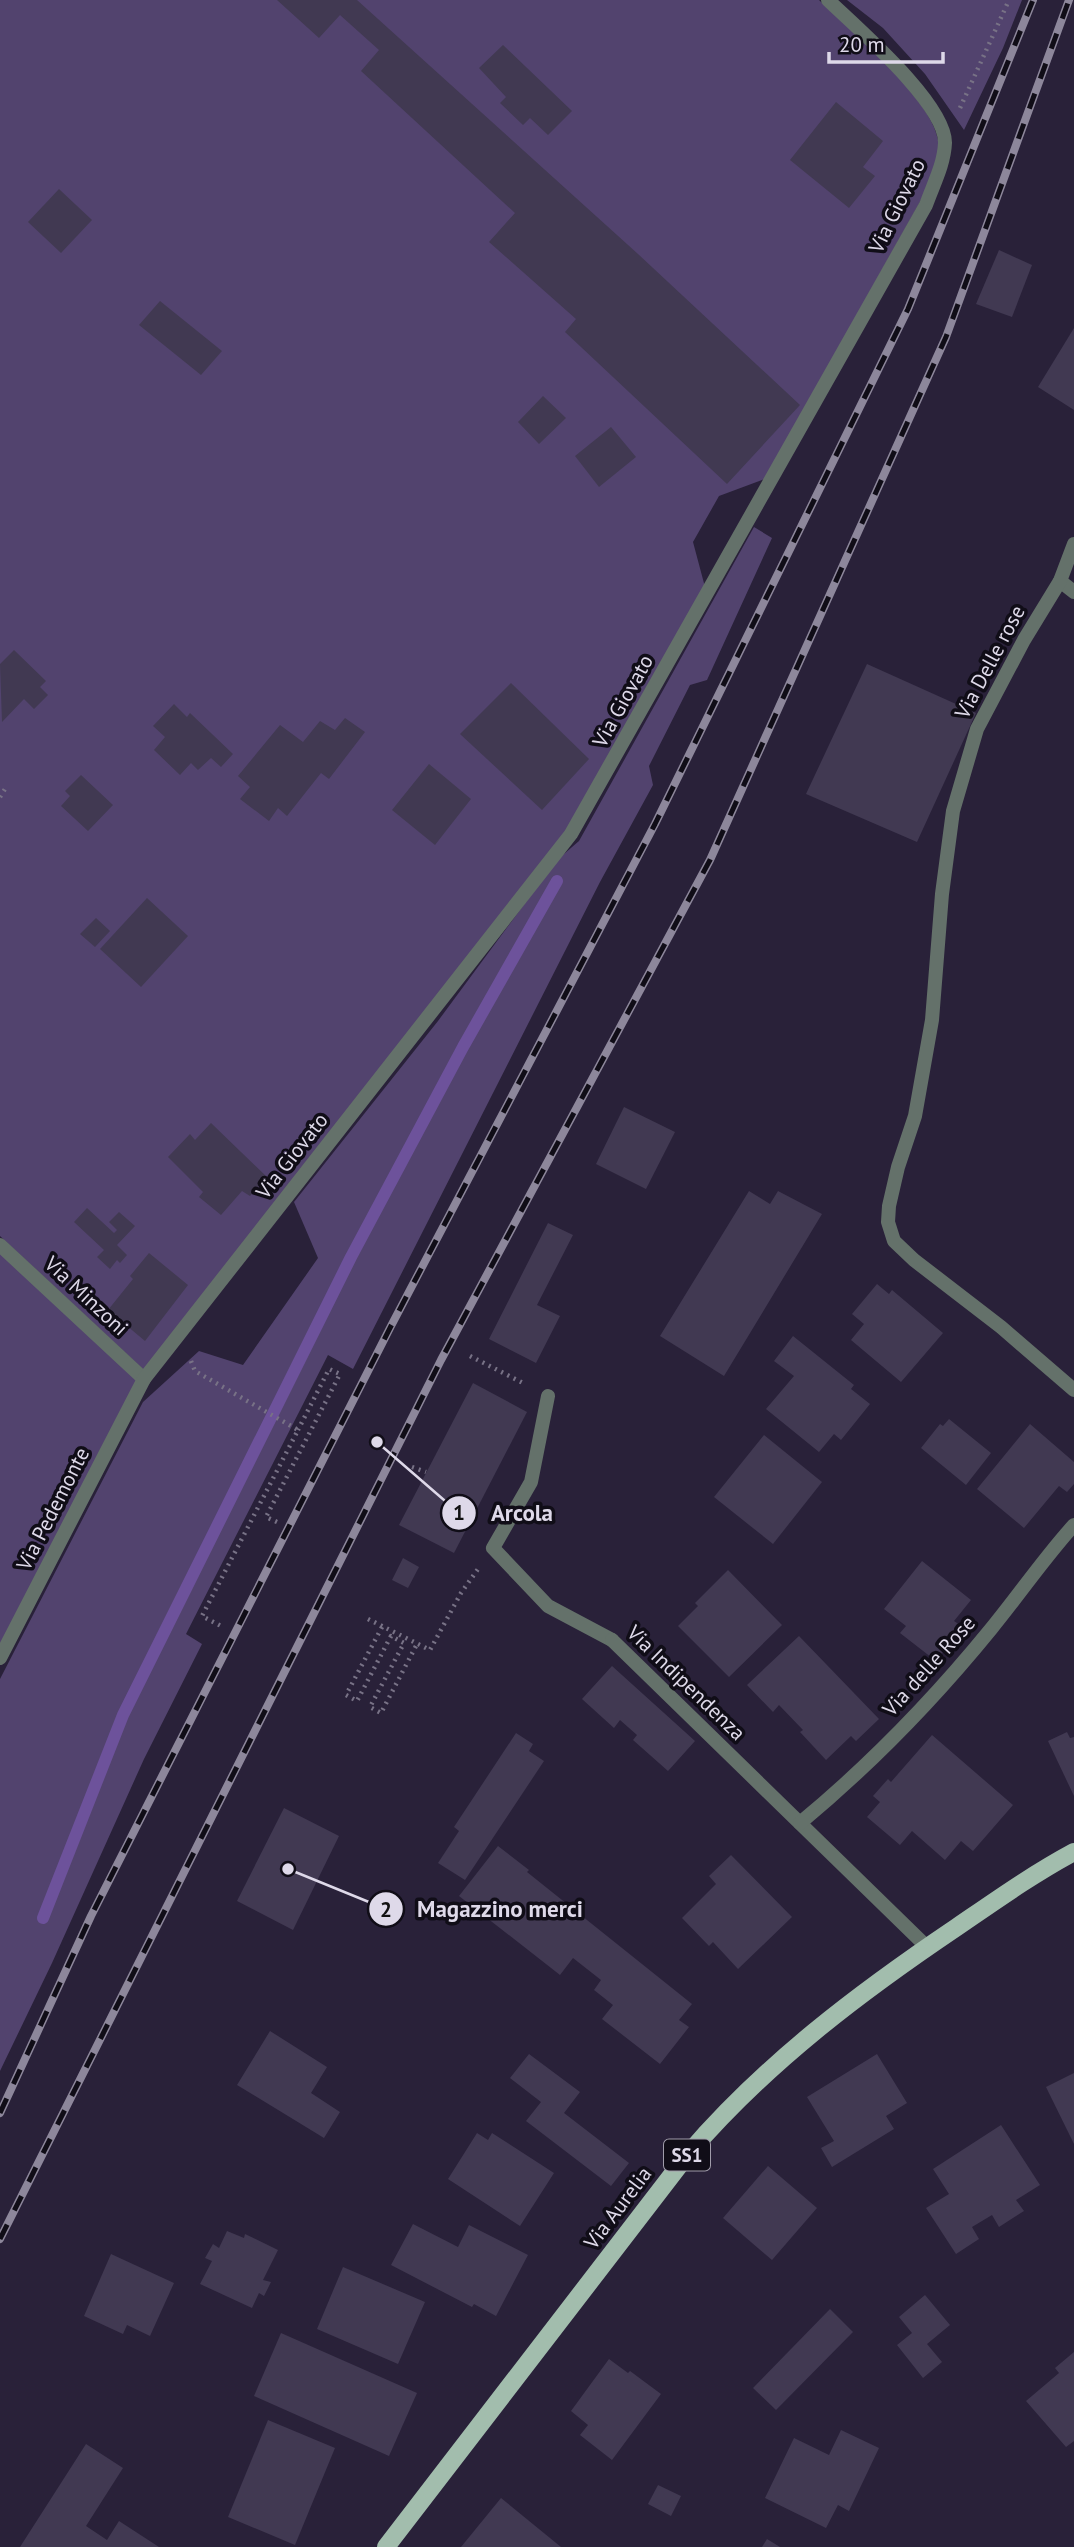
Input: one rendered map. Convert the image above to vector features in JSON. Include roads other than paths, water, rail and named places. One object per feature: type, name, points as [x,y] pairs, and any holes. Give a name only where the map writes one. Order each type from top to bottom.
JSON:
[{"type":"main road","name":"Via Aurelia","points":[[386,2547],[688,2154],[722,2114],[760,2077],[831,2018],[1007,1892],[1074,1852]]},
{"type":"street","name":"Via Giovato","points":[[144,1379],[571,834],[926,205],[941,166],[945,141],[937,119],[901,70],[828,0]]},
{"type":"street","name":"Via Delle rose","points":[[1074,544],[1060,581],[1024,640],[977,729],[953,811],[942,894],[932,1020],[915,1116],[898,1167],[888,1223],[894,1241],[914,1260],[1001,1327],[1074,1390]]},
{"type":"street","points":[[1060,581],[1074,592]]},
{"type":"street","name":"Via Minzoni","points":[[0,1245],[144,1379]]},
{"type":"street","name":"Via Pedemonte","points":[[0,1658],[144,1379]]},
{"type":"street","name":"Via Indipendenza","points":[[548,1396],[531,1482],[493,1548],[548,1606],[612,1640],[927,1947]]},
{"type":"street","name":"Via delle Rose","points":[[800,1823],[839,1790],[913,1717],[990,1630],[1052,1549],[1074,1525]]},
{"type":"waterway","points":[[43,1918],[123,1715],[351,1257],[463,1047],[557,881]]},
{"type":"railway","points":[[0,2113],[91,1916],[391,1326],[655,824],[908,309],[1033,0]]},
{"type":"railway","points":[[0,2239],[441,1360],[710,860],[946,337],[1069,0]]},
{"type":"place","name":"Arcola","points":[[377,1442]]},
{"type":"place","name":"Magazzino merci","points":[[288,1869]]}]
